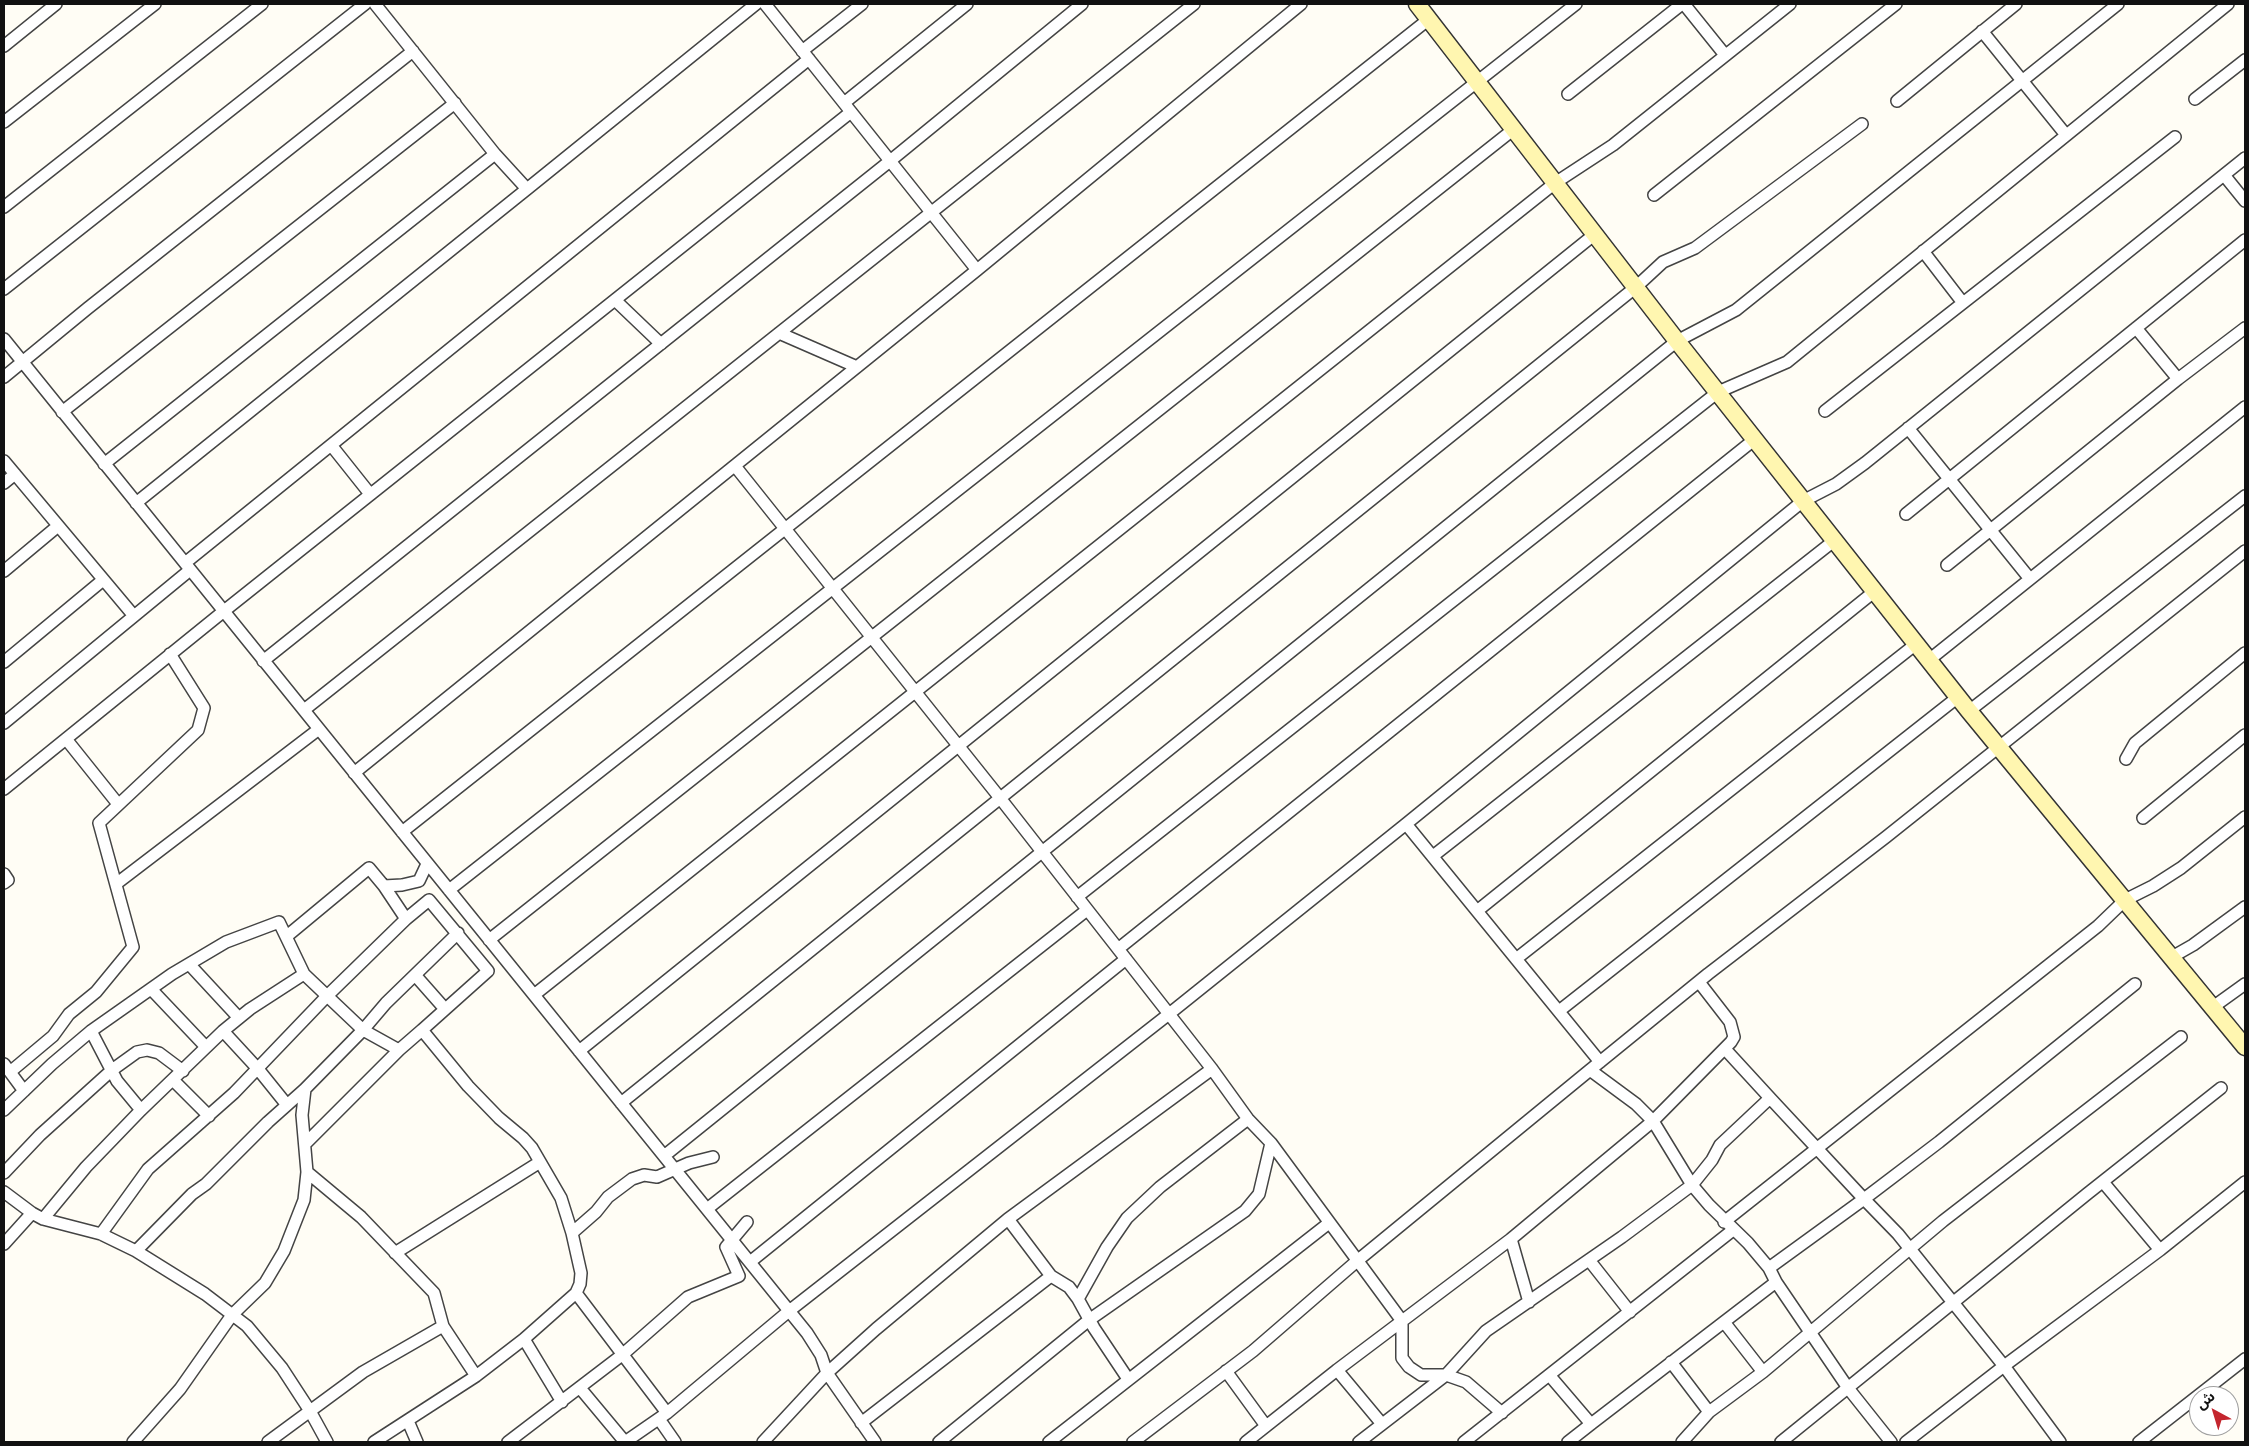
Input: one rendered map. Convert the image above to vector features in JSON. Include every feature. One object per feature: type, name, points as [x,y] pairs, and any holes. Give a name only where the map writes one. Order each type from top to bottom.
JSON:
[{"type":"street","points":[[4,46],[56,4]]},
{"type":"street","points":[[4,122],[155,4]]},
{"type":"street","points":[[4,206],[262,4]]},
{"type":"street","points":[[4,288],[365,4]]},
{"type":"street","points":[[375,4],[496,154],[527,189]]},
{"type":"street","points":[[136,503],[756,4]]},
{"type":"street","points":[[765,4],[977,270]]},
{"type":"street","points":[[4,723],[134,616],[187,566],[331,445],[806,55],[862,4]]},
{"type":"street","points":[[844,103],[967,4]]},
{"type":"street","points":[[263,660],[890,161],[1082,4]]},
{"type":"street","points":[[304,710],[1194,4]]},
{"type":"street","points":[[354,773],[858,367],[1301,4]]},
{"type":"street","points":[[1417,4],[1755,440],[1969,712],[2245,1047]]},
{"type":"street","points":[[449,890],[1576,4]]},
{"type":"street","points":[[1568,94],[1683,4],[1725,55]]},
{"type":"street","points":[[534,995],[1555,183],[1607,150],[1790,4]]},
{"type":"street","points":[[1654,195],[1896,4]]},
{"type":"street","points":[[1896,101],[2016,4]]},
{"type":"street","points":[[664,1156],[1678,341],[1736,310],[2118,4]]},
{"type":"street","points":[[1077,897],[1718,392],[1787,362],[2228,4]]},
{"type":"street","points":[[402,832],[1429,19]]},
{"type":"street","points":[[1982,32],[2066,135]]},
{"type":"street","points":[[4,378],[88,308],[413,51]]},
{"type":"street","points":[[2196,99],[2245,60]]},
{"type":"street","points":[[62,412],[455,103]]},
{"type":"street","points":[[4,789],[370,494],[851,112]]},
{"type":"street","points":[[621,1103],[1636,287],[1663,262],[1695,248],[1862,124]]},
{"type":"street","points":[[489,940],[1514,129]]},
{"type":"street","points":[[1825,411],[2175,137]]},
{"type":"street","points":[[104,464],[496,154]]},
{"type":"street","points":[[580,1388],[625,1442],[663,1416],[789,1310],[1169,1014],[1804,501],[1836,484],[1908,428],[2245,158]]},
{"type":"street","points":[[2224,175],[2245,201]]},
{"type":"street","points":[[579,1052],[1595,234]]},
{"type":"street","points":[[1906,514],[2245,240]]},
{"type":"street","points":[[1923,250],[1963,303]]},
{"type":"street","points":[[615,300],[661,344]]},
{"type":"street","points":[[2136,328],[2178,379]]},
{"type":"street","points":[[1947,565],[2178,379],[2245,328]]},
{"type":"street","points":[[779,333],[858,367]]},
{"type":"street","points":[[4,339],[789,1310],[817,1346],[827,1373],[875,1442]]},
{"type":"street","points":[[1929,660],[2245,408]]},
{"type":"street","points":[[1908,428],[2030,579]]},
{"type":"street","points":[[1118,949],[1755,440]]},
{"type":"street","points":[[331,445],[370,494]]},
{"type":"street","points":[[4,461],[134,616]]},
{"type":"street","points":[[735,466],[1000,798],[1212,1069],[1248,1119],[1271,1143],[1402,1321],[1402,1358],[1409,1367],[1421,1375],[1446,1375],[1466,1382],[1502,1413]]},
{"type":"street","points":[[4,482],[15,474]]},
{"type":"street","points":[[1969,712],[2245,496]]},
{"type":"street","points":[[4,571],[58,526]]},
{"type":"street","points":[[1433,856],[1835,540]]},
{"type":"street","points":[[1133,1442],[1226,1371],[1590,1070],[2245,550]]},
{"type":"street","points":[[4,662],[103,580]]},
{"type":"street","points":[[1477,911],[1875,591]]},
{"type":"street","points":[[1516,959],[1916,644]]},
{"type":"street","points":[[2126,758],[2135,743],[2245,653]]},
{"type":"street","points":[[24,1091],[7,1068],[53,1036],[69,1014],[96,992],[133,946],[99,823],[198,730],[204,708],[170,654]]},
{"type":"street","points":[[1559,1011],[1958,697]]},
{"type":"street","points":[[116,884],[319,730]]},
{"type":"street","points":[[2143,818],[2245,735]]},
{"type":"street","points":[[66,738],[118,804]]},
{"type":"street","points":[[1724,1222],[2098,926],[2125,900],[2153,886],[2181,868],[2245,817]]},
{"type":"street","points":[[1406,824],[1600,1062]]},
{"type":"street","points":[[384,886],[402,885],[419,880],[428,864]]},
{"type":"street","points":[[287,936],[369,868],[384,886],[406,919]]},
{"type":"street","points":[[4,874],[8,880],[4,883]]},
{"type":"street","points":[[101,1234],[148,1169],[209,1116],[258,1069],[327,996],[406,919],[429,900],[488,971],[399,1050],[305,1144]]},
{"type":"street","points":[[2172,957],[2200,940],[2245,907]]},
{"type":"street","points":[[707,1209],[1087,910]]},
{"type":"street","points":[[4,1110],[91,1031],[189,964],[226,942],[280,922],[304,974],[363,1030],[399,1050]]},
{"type":"street","points":[[136,1251],[192,1194],[206,1184],[304,1089],[415,974],[458,933]]},
{"type":"street","points":[[750,1262],[1126,959]]},
{"type":"street","points":[[189,964],[239,1018]]},
{"type":"street","points":[[44,1219],[86,1167],[206,1047],[239,1018],[304,974]]},
{"type":"street","points":[[415,974],[445,1009]]},
{"type":"street","points":[[1246,1442],[1337,1370],[1511,1239],[1653,1121],[1725,1049],[1734,1037],[1734,1030],[1700,982]]},
{"type":"street","points":[[1769,1268],[1939,1142],[2135,984]]},
{"type":"street","points":[[2213,1007],[2245,984]]},
{"type":"street","points":[[151,990],[206,1047]]},
{"type":"street","points":[[374,1442],[476,1376],[524,1339],[576,1293],[580,1284],[581,1272],[572,1233],[560,1198],[540,1162],[528,1143],[499,1118],[468,1086],[422,1030]]},
{"type":"street","points":[[91,1031],[125,1093],[141,1110]]},
{"type":"street","points":[[223,1031],[258,1069],[287,1105]]},
{"type":"street","points":[[1682,1442],[1709,1412],[1810,1334],[1910,1249],[2181,1037]]},
{"type":"street","points":[[1725,1049],[1910,1249],[2004,1366],[2060,1442]]},
{"type":"street","points":[[4,1173],[40,1135],[112,1070],[142,1050],[163,1055],[182,1070]]},
{"type":"street","points":[[763,1442],[827,1373],[876,1328],[1008,1219],[1212,1069]]},
{"type":"street","points":[[1590,1070],[1631,1101],[1653,1121],[1692,1185],[1724,1222],[1748,1243],[1769,1268],[1810,1334],[1848,1388],[1891,1442]]},
{"type":"street","points":[[173,1080],[209,1116]]},
{"type":"street","points":[[1781,1442],[2221,1088]]},
{"type":"street","points":[[134,1442],[180,1390],[232,1315],[265,1283],[276,1266],[304,1200],[307,1172],[302,1115],[304,1089]]},
{"type":"street","points":[[1358,1442],[1446,1375],[1477,1339],[1692,1185],[1712,1160],[1720,1145],[1770,1098]]},
{"type":"street","points":[[1078,1299],[1107,1246],[1127,1218],[1160,1187],[1248,1119]]},
{"type":"street","points":[[939,1442],[1089,1320],[1223,1228],[1253,1203],[1259,1194],[1271,1143]]},
{"type":"street","points":[[572,1233],[596,1212],[608,1196],[632,1180],[644,1175],[657,1178],[689,1163],[712,1157]]},
{"type":"street","points":[[395,1253],[540,1162]]},
{"type":"street","points":[[307,1172],[360,1217],[434,1293],[443,1326],[476,1376]]},
{"type":"street","points":[[2103,1182],[2160,1250]]},
{"type":"street","points":[[1906,1442],[2004,1366],[2160,1250],[2245,1182]]},
{"type":"street","points":[[4,1192],[32,1213],[44,1219],[101,1234],[136,1251],[205,1294],[247,1326],[266,1347],[310,1411],[327,1442]]},
{"type":"street","points":[[4,1244],[32,1213]]},
{"type":"street","points":[[1008,1219],[1051,1276],[1069,1287],[1128,1379]]},
{"type":"street","points":[[508,1442],[622,1355],[688,1296],[739,1276],[726,1247],[747,1222]]},
{"type":"street","points":[[1049,1442],[1329,1223]]},
{"type":"street","points":[[1464,1442],[1733,1230]]},
{"type":"street","points":[[1511,1239],[1529,1302]]},
{"type":"street","points":[[1589,1260],[1630,1312]]},
{"type":"street","points":[[861,1422],[1051,1276]]},
{"type":"street","points":[[1568,1442],[1776,1282]]},
{"type":"street","points":[[576,1293],[622,1355],[663,1416],[675,1442]]},
{"type":"street","points":[[1724,1322],[1763,1372]]},
{"type":"street","points":[[268,1442],[363,1372],[443,1326]]},
{"type":"street","points":[[524,1339],[562,1402]]},
{"type":"street","points":[[2139,1442],[2245,1359]]},
{"type":"street","points":[[1671,1362],[1709,1412]]},
{"type":"street","points":[[1337,1370],[1382,1424]]},
{"type":"street","points":[[1226,1371],[1266,1426]]},
{"type":"street","points":[[1550,1376],[1590,1424]]},
{"type":"street","points":[[408,1421],[417,1442]]}]
